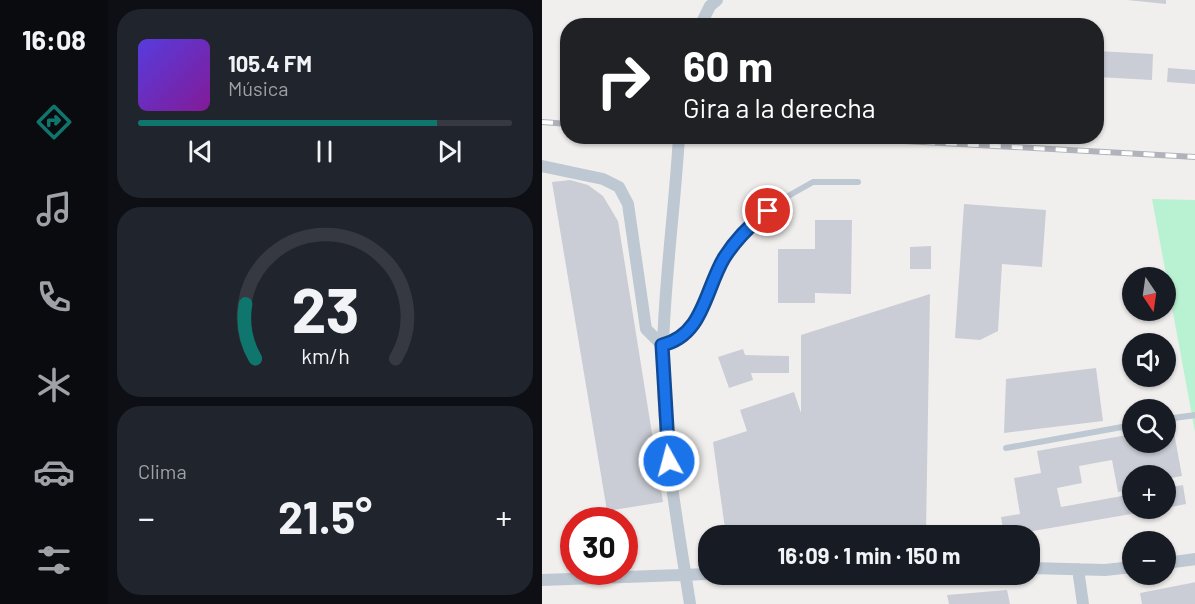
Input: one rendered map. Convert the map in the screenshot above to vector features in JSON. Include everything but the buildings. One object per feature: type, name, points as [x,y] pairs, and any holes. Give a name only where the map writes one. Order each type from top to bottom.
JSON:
[{"type":"street","points":[[704,18],[710,6],[717,0]]},
{"type":"street","points":[[678,144],[662,345],[666,438],[690,604]]},
{"type":"street","points":[[542,166],[604,179],[619,187],[628,204],[646,329],[662,345]]},
{"type":"street","points":[[1176,562],[1196,559]]},
{"type":"street","points":[[1040,568],[1078,570],[1122,568]]},
{"type":"street","points":[[1078,570],[1083,604]]},
{"type":"street","points":[[542,580],[698,574]]},
{"type":"lane","points":[[662,345],[676,342],[694,327],[723,260],[741,233],[781,200],[813,182],[858,182]]},
{"type":"lane","points":[[1176,418],[1196,415]]},
{"type":"lane","points":[[1006,448],[1122,427]]},
{"type":"green space","points":[[1152,199],[1195,200],[1195,432],[1175,321],[1176,267],[1165,267]]},
{"type":"railway","points":[[542,122],[560,123]]},
{"type":"railway","points":[[960,144],[1196,157]]},
{"type":"route","points":[[669,461],[662,345],[676,342],[694,327],[723,260],[741,233],[768,211]]}]
